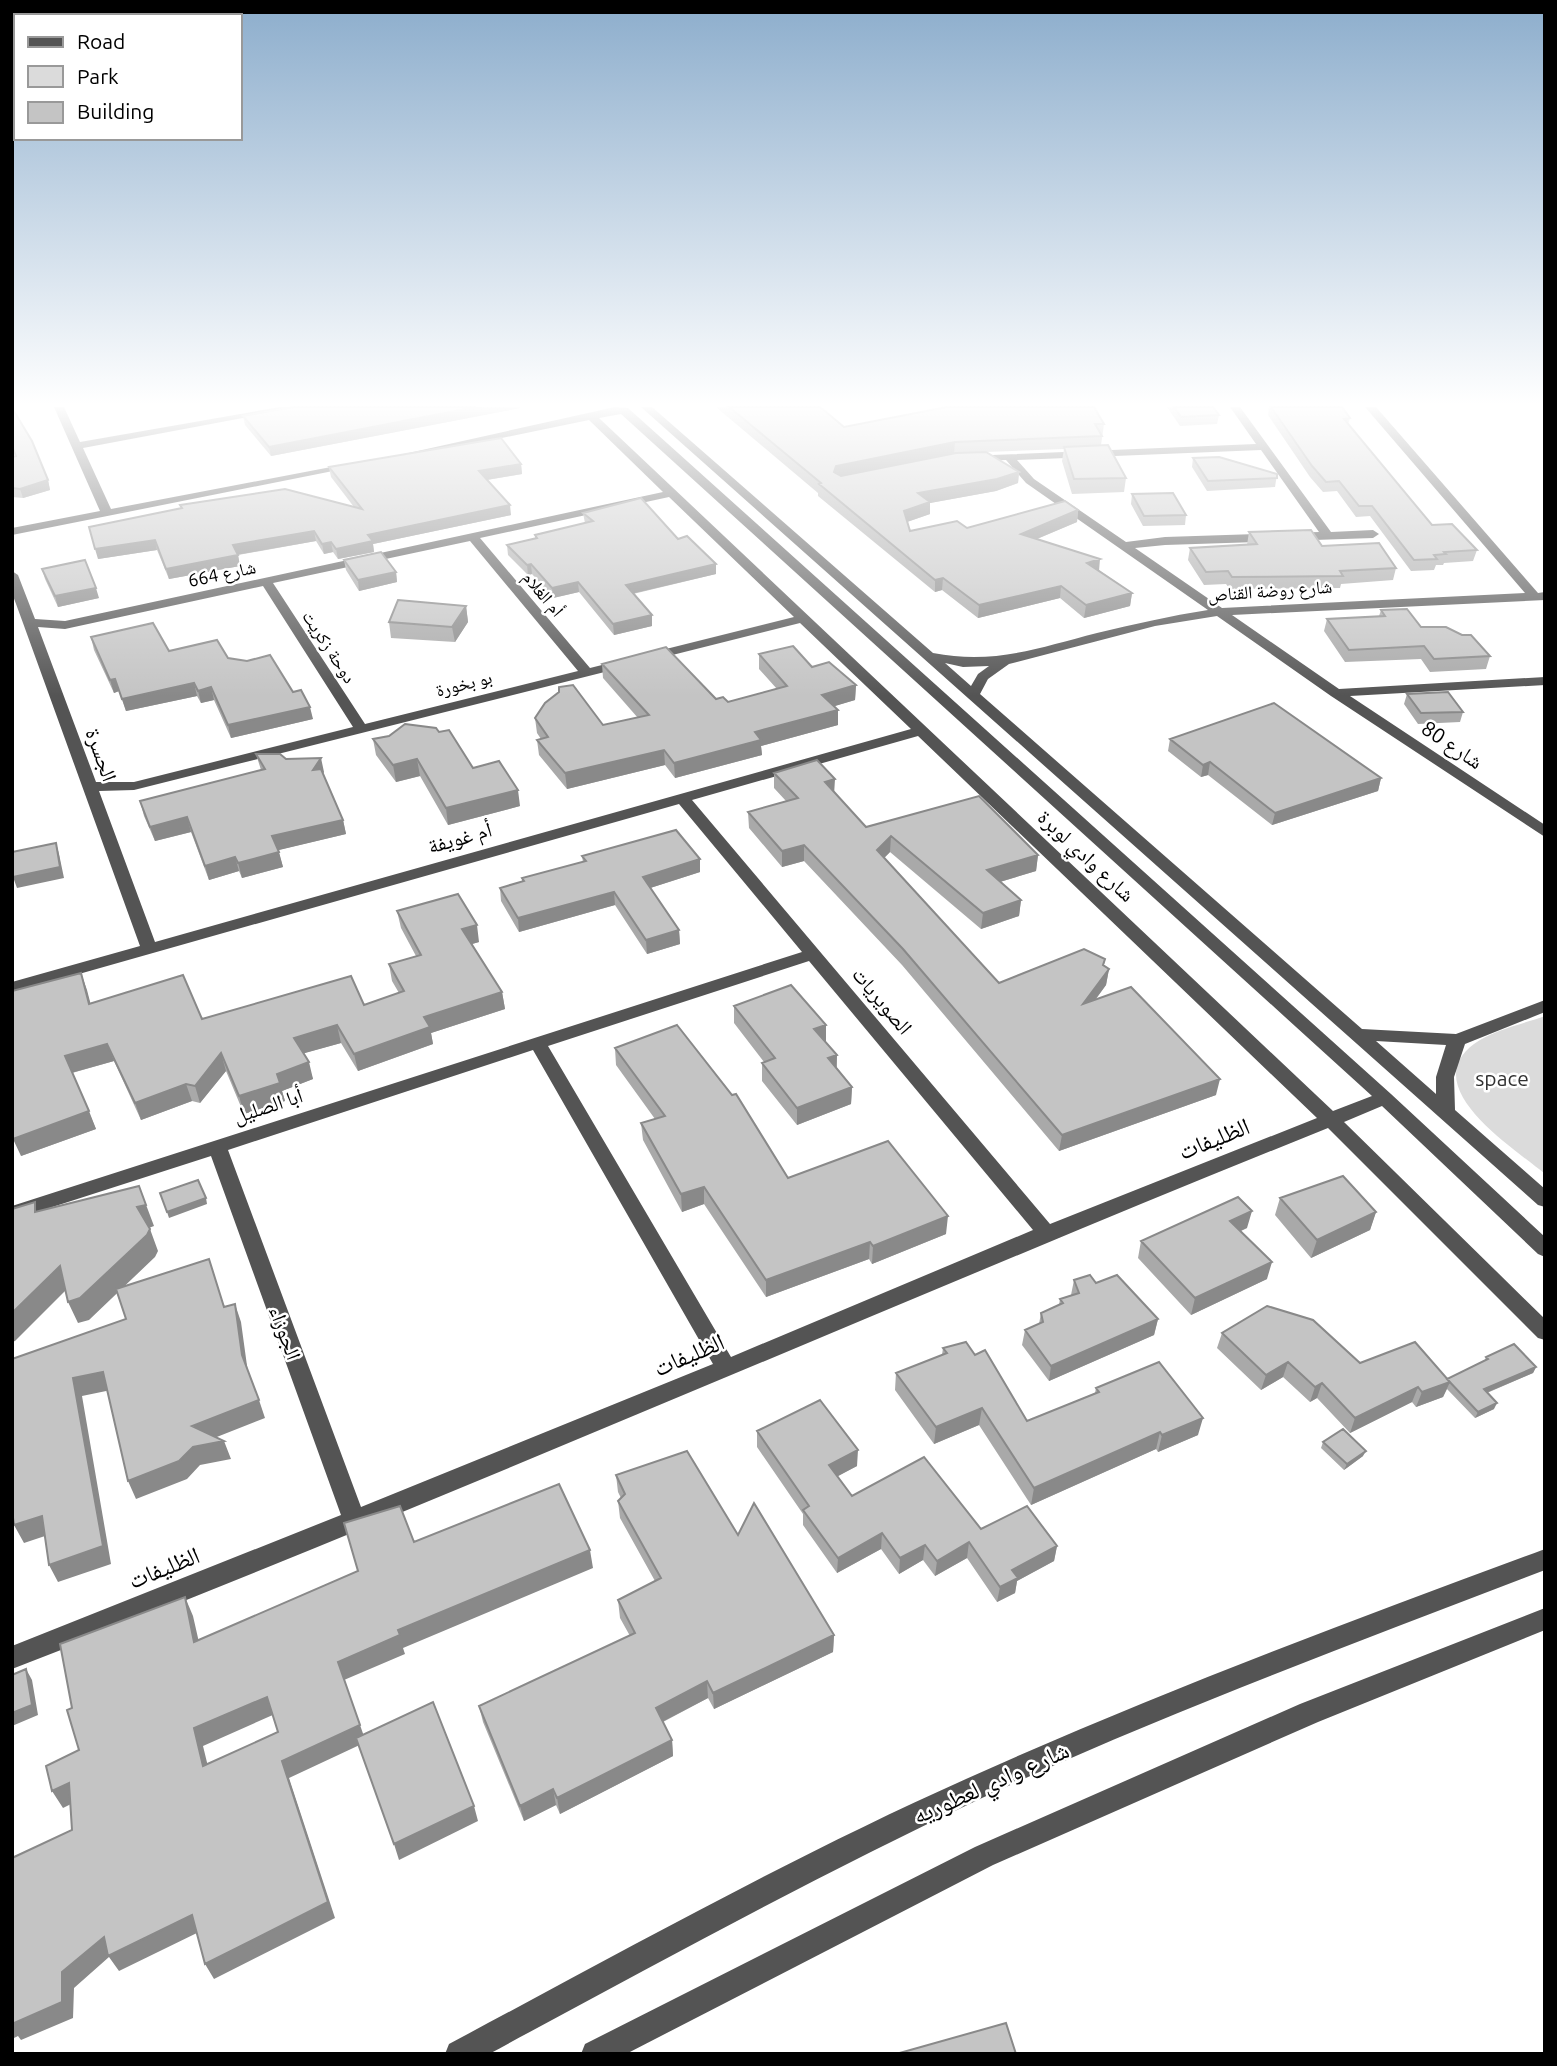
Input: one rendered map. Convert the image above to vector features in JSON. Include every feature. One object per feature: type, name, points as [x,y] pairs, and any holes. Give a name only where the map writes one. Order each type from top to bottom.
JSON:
[{"type":"street","points":[[103,503],[107,513]]},
{"type":"street","points":[[12,532],[156,503]]},
{"type":"street","name":"شارع 664","points":[[30,623],[65,625],[625,503]]},
{"type":"street","name":"شارع وادي لوبرة","points":[[683,503],[1332,1121],[1545,1332]]},
{"type":"street","name":"شارع وادي لوبرة","points":[[727,503],[1385,1098],[1545,1250]]},
{"type":"street","name":"شارع وادي لوبرة","points":[[755,503],[1545,1200]]},
{"type":"street","name":"شارع 80","points":[[1063,503],[1336,693],[1545,832]]},
{"type":"street","points":[[1305,503],[1327,535]]},
{"type":"street","points":[[1456,503],[1539,596]]},
{"type":"street","points":[[1126,547],[1165,541],[1373,534]]},
{"type":"street","name":"أم الغلام","points":[[473,537],[586,672]]},
{"type":"street","name":"الجسرة","points":[[12,575],[150,950]]},
{"type":"street","name":"دوحة زكريت","points":[[267,583],[362,730]]},
{"type":"street","name":"شارع روضة القناص","points":[[924,654],[963,663],[1004,662],[1143,624],[1218,612],[1539,596]]},
{"type":"street","name":"بو بخورة","points":[[91,787],[134,786],[802,619]]},
{"type":"street","name":"شارع 664","points":[[37,641],[65,625]]},
{"type":"street","name":"شارع روضة القناص","points":[[972,696],[983,677],[1004,662]]},
{"type":"street","name":"شارع 80","points":[[1336,693],[1545,681]]},
{"type":"street","name":"أم غويفة","points":[[12,988],[921,730]]},
{"type":"street","name":"بو بخورة","points":[[97,806],[134,786]]},
{"type":"street","name":"الصويريات","points":[[682,798],[1047,1233]]},
{"type":"street","name":"أبا الصليل","points":[[12,1213],[812,954]]},
{"type":"street","points":[[1355,1034],[1457,1040],[1545,1006]]},
{"type":"street","points":[[1446,1113],[1445,1077],[1457,1040]]},
{"type":"street","points":[[538,1043],[726,1367]]},
{"type":"street","name":"الظليفات","points":[[12,1658],[354,1520],[1047,1233],[1385,1098]]},
{"type":"street","name":"الجوزاء","points":[[218,1146],[354,1520]]},
{"type":"street","name":"شارع وادي لعطوريه","points":[[459,2054],[773,1887],[973,1789],[1187,1697],[1545,1559]]},
{"type":"street","points":[[595,2054],[984,1856],[1309,1713],[1545,1619]]},
{"type":"green space","name":"space","points":[[1545,1016],[1545,1174],[1476,1115],[1463,1097],[1456,1079],[1459,1061],[1481,1039]]},
{"type":"building","points":[[190,503],[340,503],[362,509],[358,503],[510,505],[368,535],[373,541],[336,549],[331,542],[322,544],[314,531],[233,545],[238,555],[166,569],[155,540],[95,549],[89,527],[182,508],[180,505]]},
{"type":"building","points":[[620,503],[646,503],[678,539],[687,536],[716,564],[626,585],[652,615],[613,624],[578,582],[552,588],[531,564],[527,565],[507,545],[537,538],[535,535],[593,521],[583,513]]},
{"type":"building","points":[[842,503],[926,503],[904,511],[910,531],[957,521],[967,528],[1056,503],[1068,503],[1078,510],[1021,534],[1100,559],[1087,563],[1132,593],[1086,605],[1061,586],[979,605],[943,578],[935,580]]},
{"type":"building","points":[[1137,503],[1179,503],[1186,515],[1144,516]]},
{"type":"building","points":[[1357,503],[1414,503],[1432,525],[1452,524],[1477,550],[1444,552],[1446,554],[1434,555],[1437,559],[1414,560],[1372,506],[1359,506]]},
{"type":"building","points":[[1311,530],[1322,546],[1379,543],[1396,568],[1340,571],[1343,576],[1232,577],[1228,571],[1206,572],[1190,548],[1257,544],[1249,532]]},
{"type":"building","points":[[381,552],[396,572],[358,580],[344,560]]},
{"type":"building","points":[[85,560],[96,588],[55,596],[42,569]]},
{"type":"building","points":[[398,600],[466,606],[452,627],[389,622]]},
{"type":"building","points":[[1407,609],[1421,627],[1446,627],[1462,635],[1471,635],[1490,656],[1434,659],[1424,646],[1349,650],[1327,619],[1385,616],[1381,610]]},
{"type":"building","points":[[153,623],[169,651],[217,640],[228,658],[247,661],[270,655],[293,692],[301,690],[310,707],[228,725],[211,687],[198,691],[194,683],[122,699],[115,679],[110,680],[91,637]]},
{"type":"building","points":[[793,646],[812,667],[829,662],[856,685],[822,695],[838,710],[755,732],[761,740],[674,763],[664,750],[565,773],[537,740],[548,737],[535,718],[545,703],[559,692],[559,687],[573,685],[603,725],[649,715],[602,664],[666,647],[716,699],[723,697],[728,702],[787,686],[759,654]]},
{"type":"building","points":[[1448,692],[1463,712],[1421,713],[1407,694]]},
{"type":"building","points":[[1274,703],[1381,778],[1275,813],[1210,762],[1203,765],[1170,739]]},
{"type":"building","points":[[405,724],[436,728],[439,732],[449,730],[473,768],[499,761],[518,790],[446,808],[417,759],[393,765],[373,739],[389,736]]},
{"type":"building","points":[[256,754],[280,754],[286,759],[321,758],[313,770],[321,769],[343,820],[272,836],[279,852],[238,863],[235,857],[205,866],[187,817],[150,827],[140,801],[265,769]]},
{"type":"building","points":[[817,760],[835,779],[825,782],[866,827],[979,796],[1038,855],[987,870],[1021,900],[983,913],[891,836],[877,850],[999,983],[1084,949],[1105,959],[1103,965],[1109,969],[1083,1004],[1131,987],[1220,1079],[1062,1135],[903,949],[804,845],[782,851],[748,812],[798,798],[774,773]]},
{"type":"building","points":[[676,830],[700,859],[643,877],[679,930],[646,940],[614,892],[518,918],[500,888],[524,881],[522,878],[586,861],[582,856]]},
{"type":"building","points":[[56,843],[60,867],[13,877],[12,852]]},
{"type":"building","points":[[458,894],[477,925],[462,929],[502,992],[424,1017],[430,1027],[354,1054],[337,1025],[294,1038],[309,1062],[277,1074],[280,1083],[239,1096],[221,1053],[195,1086],[186,1084],[135,1103],[107,1044],[65,1056],[89,1111],[13,1139],[12,991],[81,973],[89,1004],[183,975],[202,1019],[351,976],[364,1005],[404,991],[389,964],[421,955],[397,911]]},
{"type":"building","points":[[791,985],[826,1025],[814,1029],[837,1055],[828,1058],[852,1087],[797,1108],[762,1063],[775,1058],[734,1006]]},
{"type":"building","points":[[677,1025],[732,1095],[736,1094],[788,1178],[888,1141],[948,1216],[873,1246],[870,1242],[766,1280],[704,1187],[681,1194],[641,1123],[665,1116],[615,1048]]},
{"type":"building","points":[[1343,1176],[1376,1212],[1317,1240],[1280,1198]]},
{"type":"building","points":[[198,1180],[206,1198],[167,1212],[160,1193]]},
{"type":"building","points":[[139,1186],[146,1205],[137,1207],[150,1229],[147,1235],[80,1298],[68,1302],[60,1266],[12,1313],[12,1209],[35,1202],[35,1212]]},
{"type":"building","points":[[1238,1197],[1252,1211],[1230,1221],[1272,1262],[1195,1298],[1141,1241]]},
{"type":"building","points":[[209,1259],[224,1307],[235,1304],[242,1355],[259,1400],[192,1426],[224,1441],[193,1447],[179,1461],[128,1481],[103,1372],[73,1378],[103,1546],[49,1565],[42,1516],[14,1525],[12,1359],[126,1319],[116,1289]]},
{"type":"building","points":[[1090,1275],[1096,1283],[1117,1275],[1158,1319],[1051,1366],[1025,1330],[1043,1322],[1041,1313],[1063,1303],[1060,1299],[1079,1293],[1074,1280]]},
{"type":"building","points":[[1267,1306],[1313,1320],[1360,1363],[1415,1342],[1450,1382],[1422,1392],[1418,1387],[1355,1418],[1322,1383],[1315,1387],[1288,1362],[1266,1375],[1222,1333]]},
{"type":"building","points":[[966,1342],[975,1355],[985,1350],[1027,1421],[1099,1392],[1096,1388],[1159,1362],[1203,1418],[1162,1435],[1160,1432],[1034,1488],[982,1408],[936,1427],[896,1373],[947,1353],[943,1348]]},
{"type":"building","points":[[1514,1344],[1536,1367],[1484,1389],[1497,1403],[1478,1412],[1447,1379]]},
{"type":"building","points":[[820,1400],[858,1450],[829,1465],[852,1496],[924,1457],[981,1529],[1027,1506],[1057,1546],[1012,1570],[1018,1578],[1000,1587],[969,1542],[937,1561],[925,1545],[900,1558],[882,1533],[838,1558],[803,1510],[809,1506],[757,1431]]},
{"type":"building","points":[[1343,1429],[1366,1451],[1347,1464],[1323,1442]]},
{"type":"building","points":[[687,1451],[738,1535],[754,1503],[834,1635],[713,1693],[707,1681],[656,1708],[672,1740],[557,1798],[553,1789],[520,1806],[479,1706],[635,1633],[618,1600],[661,1578],[618,1501],[625,1494],[616,1475]]},
{"type":"building","points":[[559,1484],[590,1550],[398,1630],[400,1635],[338,1662],[360,1725],[282,1761],[328,1902],[205,1964],[192,1915],[108,1956],[104,1937],[62,1972],[62,2002],[12,2024],[12,1858],[72,1830],[69,1783],[52,1791],[46,1766],[79,1750],[67,1710],[72,1708],[60,1644],[185,1597],[194,1642],[358,1571],[344,1523],[400,1506],[414,1542]],"holes":[[[267,1697],[278,1732],[203,1766],[194,1728]]]},
{"type":"building","points":[[26,1669],[32,1705],[12,1713],[12,1675]]},
{"type":"building","points":[[433,1702],[474,1806],[394,1844],[356,1738]]},
{"type":"building","points":[[1006,2023],[1016,2054],[896,2054]]}]
